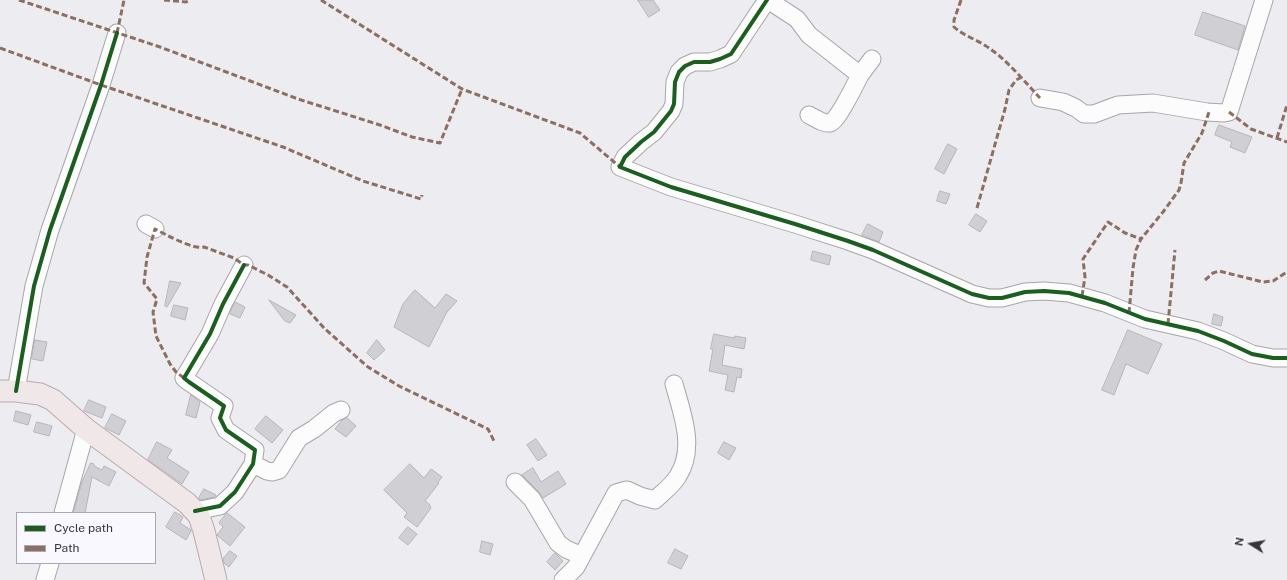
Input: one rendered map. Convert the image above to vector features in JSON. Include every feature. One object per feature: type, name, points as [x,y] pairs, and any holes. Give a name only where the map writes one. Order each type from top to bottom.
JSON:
[{"type":"main road","points":[[8,391],[40,394],[53,400],[86,429],[187,503],[199,516],[216,580]]},
{"type":"street","points":[[860,75],[809,35],[797,18],[768,0],[731,54],[710,62],[694,62],[685,66],[679,72],[675,82],[674,104],[671,111],[654,132],[640,142],[625,157],[620,167],[671,187],[796,224],[873,250],[972,294],[989,298],[1002,298],[1025,292],[1070,293],[1105,303],[1145,319],[1198,331],[1252,354],[1273,358],[1287,358]]},
{"type":"street","points":[[1040,98],[1063,102],[1076,108],[1084,114],[1094,114],[1118,105],[1153,103],[1207,112],[1229,112],[1264,0]]},
{"type":"street","points":[[8,391],[34,286],[50,230],[101,85],[117,33]]},
{"type":"street","points":[[810,115],[825,123],[833,122],[838,116],[860,75],[872,59]]},
{"type":"street","points":[[195,511],[220,506],[235,492],[253,464],[255,450],[226,430],[220,418],[224,406],[184,378],[210,334],[244,265]]},
{"type":"street","points":[[563,580],[576,567],[616,493],[627,490],[640,496],[655,500],[678,477],[686,457],[687,434],[674,384]]},
{"type":"street","points":[[253,464],[267,471],[272,472],[279,470],[299,438],[314,429],[334,413],[341,410]]},
{"type":"street","points":[[63,512],[86,429]]},
{"type":"street","points":[[515,482],[532,499],[558,543],[566,549],[582,556]]},
{"type":"street","points":[[45,580],[50,564]]},
{"type":"building","points":[[638,0],[653,0],[660,10],[649,17]]},
{"type":"building","points":[[1203,12],[1245,26],[1238,50],[1195,35]]},
{"type":"building","points":[[1219,125],[1252,137],[1245,153],[1230,147],[1232,142],[1215,135]]},
{"type":"building","points":[[948,144],[957,149],[944,174],[935,169]]},
{"type":"building","points":[[940,191],[950,194],[946,204],[937,201]]},
{"type":"building","points":[[976,214],[987,221],[980,232],[969,225]]},
{"type":"building","points":[[868,224],[883,232],[879,242],[862,235]]},
{"type":"building","points":[[813,251],[831,256],[829,265],[811,260]]},
{"type":"building","points":[[170,281],[181,283],[167,307],[165,306]]},
{"type":"building","points":[[415,290],[435,308],[446,294],[457,301],[447,312],[429,347],[394,327],[403,304]]},
{"type":"building","points":[[269,300],[296,315],[290,323],[285,321]]},
{"type":"building","points":[[235,302],[245,307],[240,318],[230,314]]},
{"type":"building","points":[[174,305],[188,308],[185,320],[171,316]]},
{"type":"building","points":[[1214,314],[1223,317],[1221,326],[1212,324]]},
{"type":"building","points":[[1128,330],[1162,344],[1148,374],[1126,364],[1114,395],[1102,390]]},
{"type":"building","points":[[714,334],[734,338],[735,336],[746,338],[744,349],[725,345],[722,365],[742,369],[741,378],[737,377],[734,392],[725,390],[728,375],[709,371]]},
{"type":"building","points":[[35,340],[47,342],[43,361],[32,359]]},
{"type":"building","points":[[377,340],[385,350],[374,360],[367,353]]},
{"type":"building","points":[[191,395],[200,402],[196,418],[186,415]]},
{"type":"building","points":[[89,400],[106,407],[102,418],[84,411]]},
{"type":"building","points":[[16,411],[31,415],[28,425],[14,421]]},
{"type":"building","points":[[112,414],[126,421],[119,435],[105,428]]},
{"type":"building","points":[[266,416],[283,430],[272,443],[255,429]]},
{"type":"building","points":[[347,418],[356,426],[346,437],[335,429],[342,420]]},
{"type":"building","points":[[37,422],[52,426],[49,436],[34,432]]},
{"type":"building","points":[[536,439],[547,455],[538,461],[527,445]]},
{"type":"building","points":[[157,442],[172,450],[167,458],[189,472],[182,484],[148,460]]},
{"type":"building","points":[[724,442],[736,448],[729,460],[718,453]]},
{"type":"building","points":[[91,463],[102,470],[104,466],[116,472],[109,486],[92,477],[85,512],[73,512],[82,482]]},
{"type":"building","points":[[410,464],[424,478],[431,469],[442,477],[425,501],[431,508],[417,527],[404,517],[407,513],[384,490]]},
{"type":"building","points":[[533,468],[541,482],[558,471],[566,484],[543,498],[522,475]]},
{"type":"building","points":[[204,489],[216,495],[215,497],[200,500],[199,498]]},
{"type":"building","points":[[175,512],[183,517],[180,523],[191,530],[186,540],[166,527]]},
{"type":"building","points":[[227,513],[245,527],[230,546],[217,535],[223,527],[219,523]]},
{"type":"building","points":[[408,527],[417,534],[408,545],[399,538]]},
{"type":"building","points":[[482,541],[493,544],[490,555],[480,552]]},
{"type":"building","points":[[675,549],[688,556],[681,569],[668,563]]},
{"type":"building","points":[[230,551],[237,556],[229,567],[224,563],[223,559]]},
{"type":"building","points":[[555,553],[563,561],[555,570],[547,562]]},
{"type":"marked path","points":[[19,0],[160,47],[298,99],[380,125],[412,137],[440,143],[462,89]]},
{"type":"marked path","points":[[117,33],[124,0]]},
{"type":"marked path","points":[[164,0],[186,2],[190,0]]},
{"type":"marked path","points":[[321,0],[462,89],[580,133],[620,167]]},
{"type":"marked path","points":[[961,0],[954,20],[954,27],[996,53],[1040,98]]},
{"type":"marked path","points":[[0,48],[101,85],[283,147],[363,181],[421,199],[422,195]]},
{"type":"marked path","points":[[977,208],[1009,90],[1016,80],[1020,78]]},
{"type":"marked path","points":[[1277,138],[1287,105]]},
{"type":"marked path","points":[[1129,313],[1136,250],[1141,239],[1179,190],[1184,163],[1202,133],[1209,112]]},
{"type":"marked path","points":[[1229,112],[1251,129],[1287,142]]},
{"type":"marked path","points":[[1082,296],[1085,277],[1083,259],[1108,222],[1125,233],[1141,239]]},
{"type":"marked path","points":[[184,378],[176,372],[170,364],[156,336],[153,312],[157,299],[144,283],[147,257],[155,229],[186,244],[204,247],[234,258],[244,265],[248,265],[268,275],[287,287],[325,329],[368,367],[399,386],[488,429],[495,443]]},
{"type":"marked path","points":[[1168,324],[1175,250]]},
{"type":"marked path","points":[[1205,280],[1213,273],[1219,271],[1263,282],[1273,281],[1287,272]]},
{"type":"cycle path","points":[[767,0],[731,54],[710,62],[694,62],[685,66],[679,72],[675,82],[674,104],[671,111],[654,132],[625,157],[620,167],[671,187],[795,224],[873,250],[972,294],[989,298],[1002,298],[1025,292],[1044,291],[1069,293],[1105,303],[1145,319],[1198,331],[1252,354],[1273,358],[1287,358]]},
{"type":"cycle path","points":[[16,391],[34,286],[50,230],[101,85],[117,33]]},
{"type":"cycle path","points":[[195,511],[220,506],[235,492],[253,464],[255,450],[226,430],[220,418],[224,406],[184,378],[210,334],[223,304],[244,265]]}]
